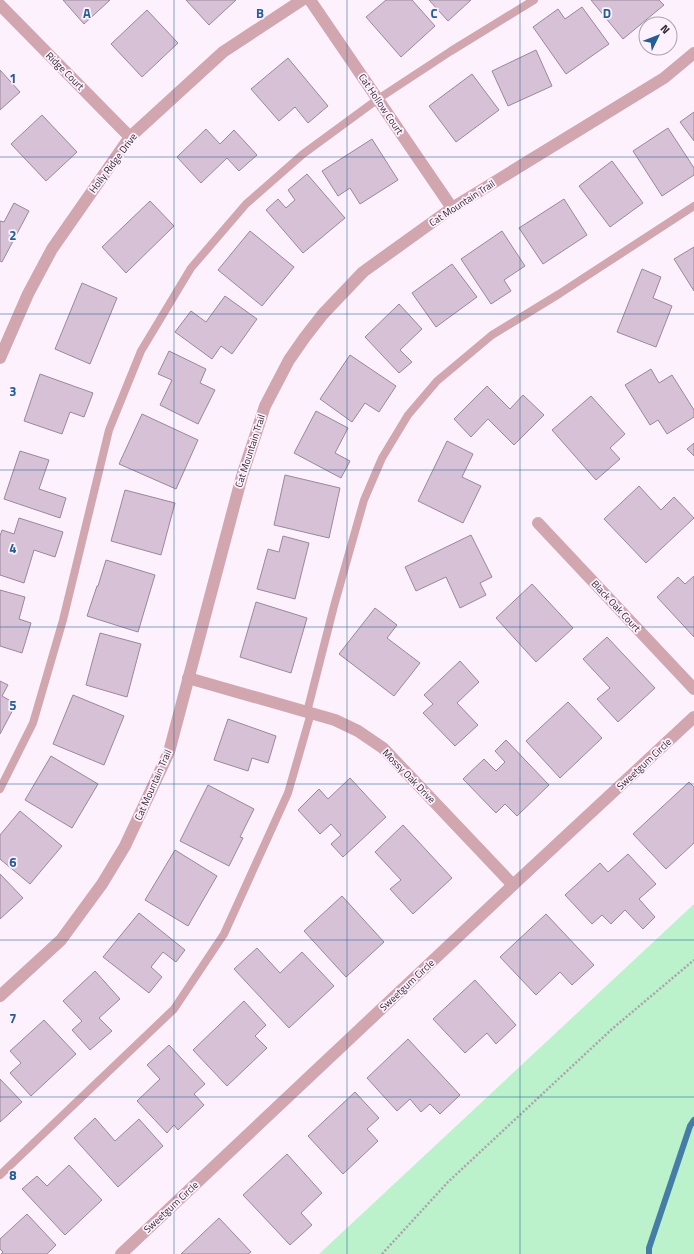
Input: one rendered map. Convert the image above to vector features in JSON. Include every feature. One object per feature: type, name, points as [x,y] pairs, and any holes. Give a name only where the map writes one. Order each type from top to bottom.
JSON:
[{"type":"street","name":"Holly Ridge Drive","points":[[0,358],[3,340],[52,248],[130,137],[222,52],[302,0]]},
{"type":"street","name":"Cat Hollow Court","points":[[310,0],[452,208]]},
{"type":"street","name":"Ridge Court","points":[[0,5],[130,137]]},
{"type":"street","name":"Cat Mountain Trail","points":[[0,996],[61,940],[102,884],[125,846],[169,752],[242,476],[265,406],[290,360],[305,337],[323,314],[363,272],[452,208],[664,78],[694,53]]},
{"type":"street","name":"Black Oak Court","points":[[538,523],[694,689]]},
{"type":"street","name":"Mossy Oak Drive","points":[[188,678],[334,720],[358,731],[383,748],[514,885]]},
{"type":"street","name":"Sweetgum Circle","points":[[120,1254],[694,717]]},
{"type":"lane","points":[[0,789],[34,723],[64,620],[109,430],[141,351],[191,268],[246,204],[303,154],[378,99],[451,51],[534,0]]},
{"type":"lane","points":[[0,1175],[174,1009],[224,934],[288,793],[309,713],[334,606],[364,500],[382,458],[408,416],[437,381],[492,334],[565,290],[694,206]]},
{"type":"path","points":[[382,1254],[448,1182],[612,1029],[694,960]]},
{"type":"green space","points":[[694,904],[694,1254],[319,1254]]},
{"type":"building","points":[[63,0],[110,0],[84,24]]},
{"type":"building","points":[[186,0],[236,0],[209,25]]},
{"type":"building","points":[[386,0],[412,0],[435,26],[401,57],[366,17]]},
{"type":"building","points":[[429,0],[471,0],[448,21]]},
{"type":"building","points":[[591,0],[659,0],[664,5],[651,16],[638,16],[638,27],[623,39]]},
{"type":"building","points":[[582,7],[609,44],[566,74],[533,27],[558,9],[565,19]]},
{"type":"building","points":[[147,10],[178,43],[142,77],[111,44]]},
{"type":"building","points":[[536,50],[552,86],[508,106],[492,71]]},
{"type":"building","points":[[288,58],[328,106],[308,123],[295,107],[279,121],[251,89]]},
{"type":"building","points":[[0,70],[20,92],[0,110]]},
{"type":"building","points":[[472,74],[499,110],[456,142],[429,106]]},
{"type":"building","points":[[694,112],[694,141],[680,122]]},
{"type":"building","points":[[42,115],[77,152],[46,181],[11,144]]},
{"type":"building","points":[[668,128],[694,168],[694,175],[662,196],[633,151]]},
{"type":"building","points":[[206,129],[220,144],[234,130],[257,155],[239,171],[227,158],[201,183],[177,157]]},
{"type":"building","points":[[372,139],[398,180],[360,204],[350,188],[338,196],[322,171]]},
{"type":"building","points":[[612,161],[643,203],[610,227],[579,186]]},
{"type":"building","points":[[307,174],[345,218],[303,253],[266,210],[278,199],[286,208],[295,200],[288,190]]},
{"type":"building","points":[[564,199],[587,235],[543,264],[519,228]]},
{"type":"building","points":[[150,201],[174,226],[126,273],[102,247]]},
{"type":"building","points":[[14,203],[29,211],[2,262],[0,261],[0,221],[4,222]]},
{"type":"building","points":[[250,231],[294,267],[262,306],[218,270]]},
{"type":"building","points":[[502,231],[525,266],[504,280],[511,291],[491,304],[461,259]]},
{"type":"building","points":[[694,247],[694,291],[674,259]]},
{"type":"building","points":[[452,264],[477,297],[436,327],[412,293]]},
{"type":"building","points":[[642,269],[661,277],[653,298],[672,306],[656,347],[617,332]]},
{"type":"building","points":[[82,283],[117,298],[90,364],[55,349]]},
{"type":"building","points":[[225,296],[257,319],[232,354],[221,346],[212,359],[175,332],[191,311],[206,322]]},
{"type":"building","points":[[399,304],[422,329],[400,350],[412,362],[399,373],[365,337]]},
{"type":"building","points":[[169,351],[206,369],[200,383],[215,390],[198,424],[160,405],[172,380],[158,374]]},
{"type":"building","points":[[350,355],[396,386],[379,412],[365,403],[352,422],[320,399]]},
{"type":"building","points":[[651,369],[659,383],[672,375],[694,410],[694,417],[667,434],[658,420],[650,425],[625,385]]},
{"type":"building","points":[[40,374],[93,393],[84,417],[70,412],[62,434],[24,421]]},
{"type":"building","points":[[487,386],[510,409],[523,395],[544,415],[514,445],[488,419],[471,437],[454,419]]},
{"type":"building","points":[[591,396],[625,434],[610,448],[620,459],[596,480],[552,430]]},
{"type":"building","points":[[316,411],[348,428],[335,453],[350,461],[341,478],[294,453]]},
{"type":"building","points":[[142,414],[198,440],[176,489],[119,464]]},
{"type":"building","points":[[447,441],[473,454],[462,477],[481,486],[463,523],[418,501]]},
{"type":"building","points":[[694,443],[694,456],[687,449]]},
{"type":"building","points":[[20,451],[49,460],[39,489],[66,498],[60,518],[4,499]]},
{"type":"building","points":[[285,475],[340,488],[329,538],[274,525]]},
{"type":"building","points":[[639,486],[661,510],[674,497],[694,518],[646,563],[604,519]]},
{"type":"building","points":[[125,490],[175,503],[161,555],[111,541]]},
{"type":"building","points":[[19,518],[63,532],[55,557],[34,550],[24,583],[0,575],[0,536],[2,530],[14,534]]},
{"type":"building","points":[[471,535],[492,577],[480,583],[486,595],[460,608],[446,577],[416,591],[405,567]]},
{"type":"building","points":[[283,536],[309,543],[295,599],[257,589],[268,549],[279,552]]},
{"type":"building","points":[[106,560],[155,575],[138,632],[87,616]]},
{"type":"building","points":[[694,576],[694,637],[657,597],[678,577],[685,584]]},
{"type":"building","points":[[532,584],[573,628],[536,662],[496,618]]},
{"type":"building","points":[[0,590],[25,597],[19,619],[31,623],[22,653],[0,646]]},
{"type":"building","points":[[256,602],[307,618],[291,673],[240,657]]},
{"type":"building","points":[[375,608],[397,625],[387,638],[420,663],[394,696],[339,654]]},
{"type":"building","points":[[100,633],[141,644],[127,697],[86,685]]},
{"type":"building","points":[[607,637],[655,688],[618,722],[597,699],[610,688],[583,659]]},
{"type":"building","points":[[460,661],[479,682],[457,703],[478,725],[455,746],[423,713],[433,704],[424,695]]},
{"type":"building","points":[[0,681],[8,685],[2,696],[16,704],[0,734]]},
{"type":"building","points":[[73,695],[124,716],[104,765],[53,744]]},
{"type":"building","points":[[568,702],[602,738],[560,778],[526,741]]},
{"type":"building","points":[[228,719],[276,736],[268,763],[252,758],[248,771],[214,760]]},
{"type":"building","points":[[506,740],[549,785],[517,816],[505,804],[496,813],[463,779],[484,759],[496,771],[505,762],[495,751]]},
{"type":"building","points":[[51,756],[98,784],[72,828],[25,800]]},
{"type":"building","points":[[350,778],[386,817],[343,857],[331,844],[341,835],[331,824],[320,834],[298,810],[319,789],[328,799]]},
{"type":"building","points":[[689,782],[694,787],[694,843],[666,869],[633,834]]},
{"type":"building","points":[[208,785],[254,809],[240,837],[243,838],[229,866],[180,841]]},
{"type":"building","points":[[20,811],[62,846],[30,884],[0,859],[0,835]]},
{"type":"building","points":[[403,825],[452,878],[413,914],[390,889],[401,880],[375,852]]},
{"type":"building","points":[[175,850],[217,876],[188,926],[145,900]]},
{"type":"building","points":[[628,854],[656,884],[639,899],[655,917],[643,929],[625,910],[611,924],[602,915],[592,924],[565,895],[600,863],[608,872]]},
{"type":"building","points":[[0,874],[23,898],[0,919]]},
{"type":"building","points":[[342,896],[384,942],[346,977],[304,931]]},
{"type":"building","points":[[139,913],[185,950],[176,962],[163,952],[151,967],[162,977],[149,993],[103,957]]},
{"type":"building","points":[[546,914],[594,965],[572,985],[560,972],[536,995],[500,957]]},
{"type":"building","points":[[257,948],[280,973],[302,952],[334,986],[289,1028],[234,969]]},
{"type":"building","points":[[95,971],[120,999],[99,1018],[112,1031],[90,1050],[72,1030],[82,1021],[63,1001]]},
{"type":"building","points":[[475,980],[516,1025],[496,1044],[487,1033],[465,1053],[433,1019]]},
{"type":"building","points":[[244,1001],[266,1025],[255,1036],[267,1048],[227,1086],[193,1050]]},
{"type":"building","points":[[44,1020],[76,1054],[31,1096],[10,1073],[21,1063],[10,1051]]},
{"type":"building","points":[[408,1039],[460,1095],[440,1114],[430,1104],[421,1112],[410,1099],[397,1111],[367,1078]]},
{"type":"building","points":[[169,1045],[205,1084],[194,1094],[204,1105],[178,1130],[174,1125],[167,1133],[137,1101],[160,1079],[147,1065]]},
{"type":"building","points":[[0,1079],[22,1102],[0,1122]]},
{"type":"building","points":[[355,1092],[379,1118],[367,1129],[378,1141],[343,1174],[308,1136]]},
{"type":"building","points":[[95,1118],[115,1141],[139,1119],[163,1146],[118,1187],[74,1138]]},
{"type":"building","points":[[287,1154],[322,1193],[301,1213],[312,1225],[290,1245],[243,1195]]},
{"type":"building","points":[[69,1165],[102,1200],[65,1235],[22,1189],[37,1176],[47,1186]]},
{"type":"building","points":[[27,1214],[56,1245],[47,1254],[1,1254],[3,1252],[0,1249],[0,1239]]},
{"type":"building","points":[[219,1218],[251,1252],[248,1254],[181,1254]]},
{"type":"waterway","points":[[649,1254],[649,1248],[690,1126],[694,1120]]}]
